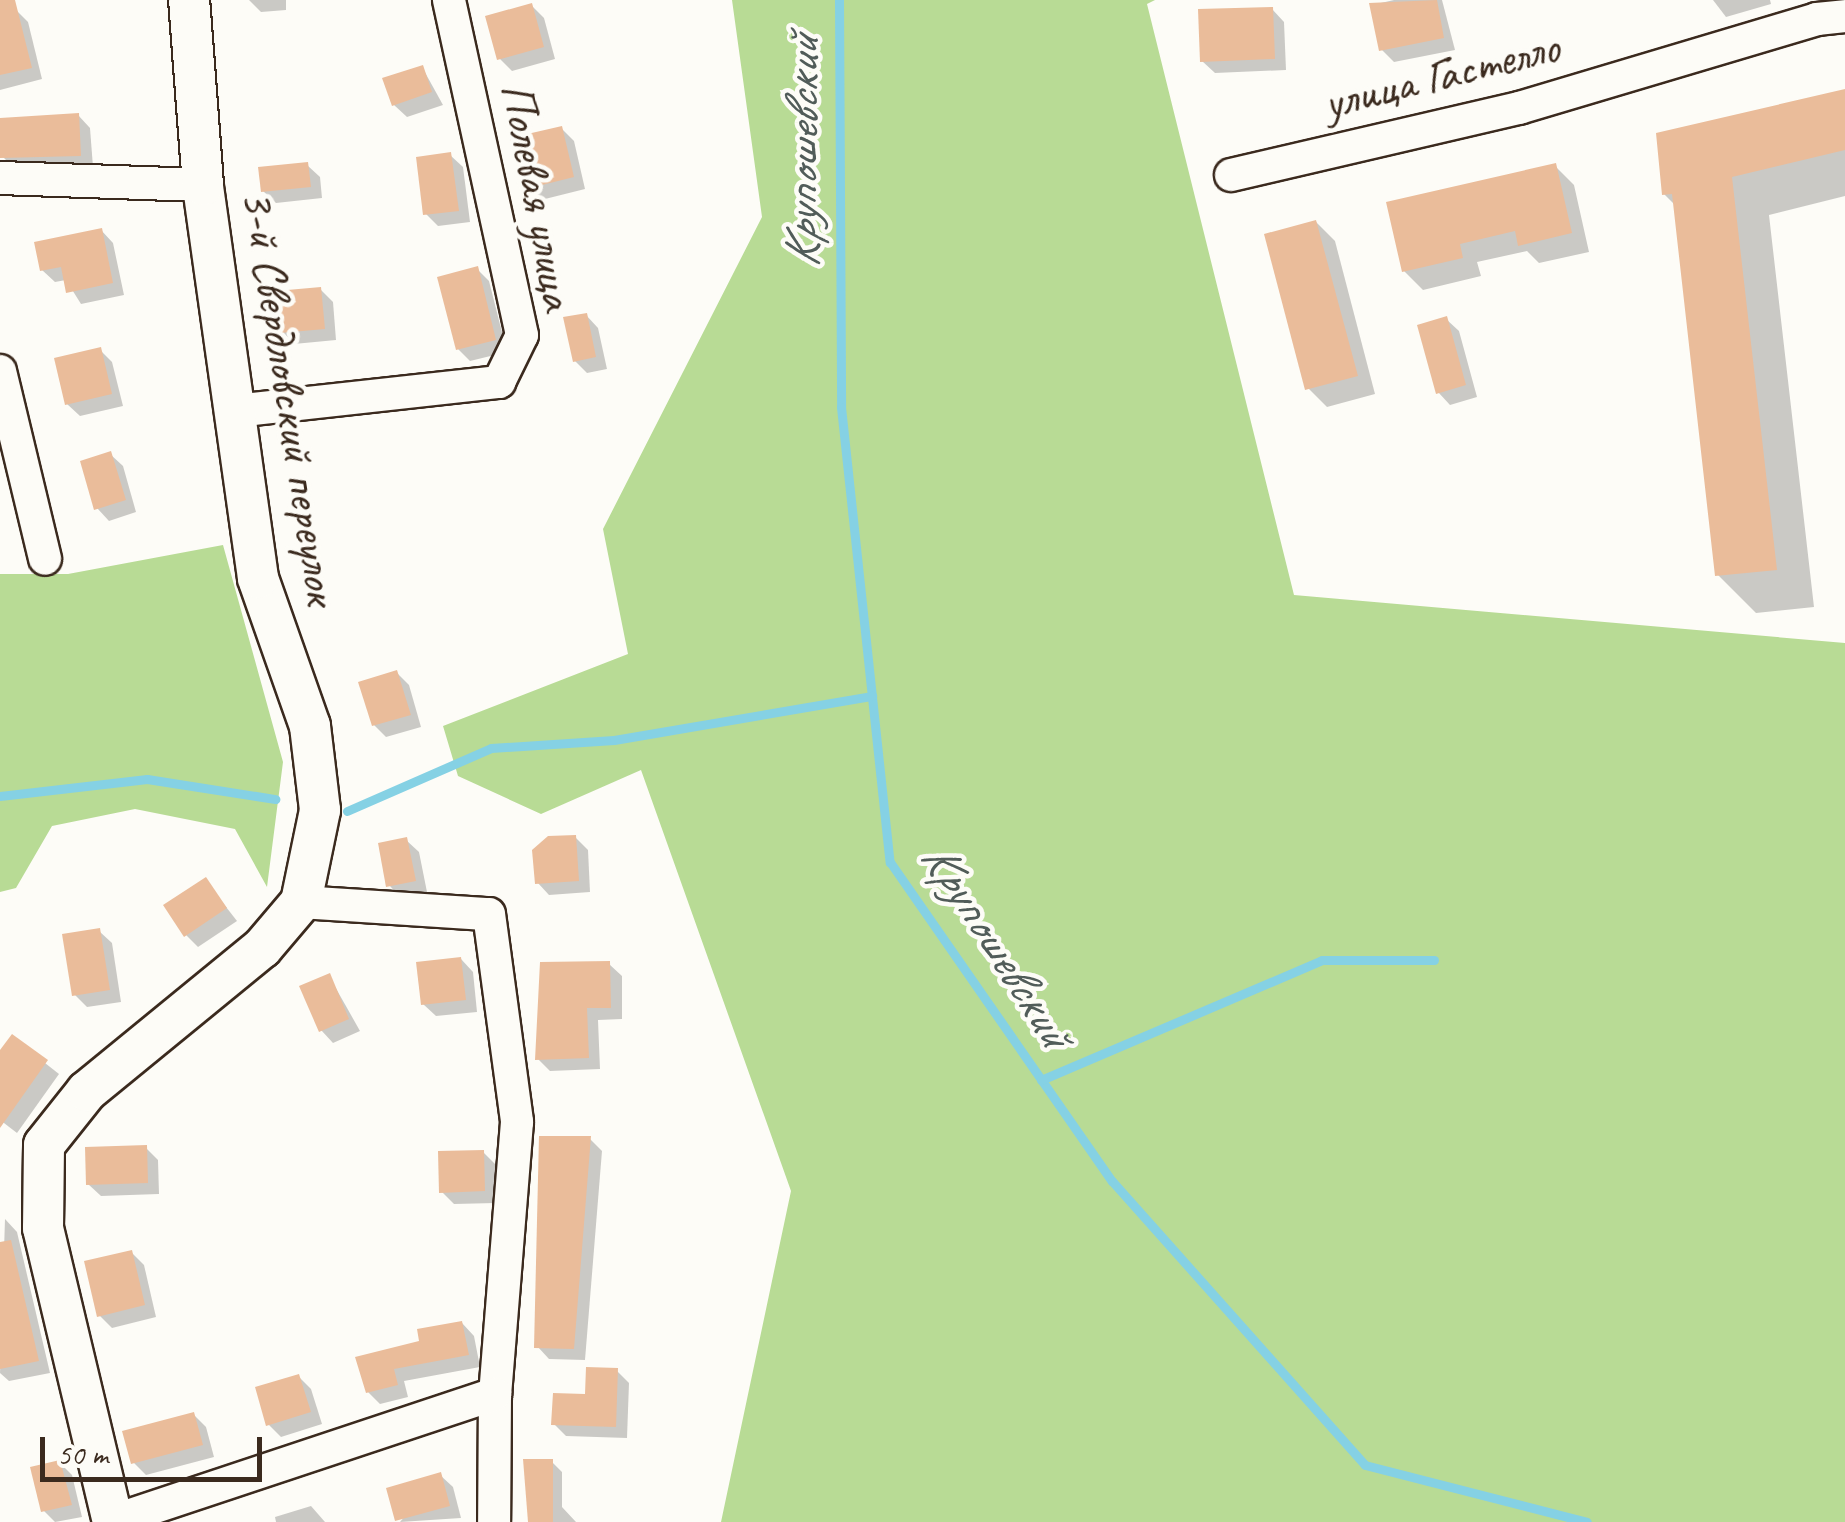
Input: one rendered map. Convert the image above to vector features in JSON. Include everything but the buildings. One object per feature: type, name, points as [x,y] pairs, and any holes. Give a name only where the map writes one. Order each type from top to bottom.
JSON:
[{"type":"main road","name":"3-й Свердловский переулок","points":[[112,1522],[43,1228],[44,1145],[87,1091],[262,948],[301,902],[320,810],[310,726],[258,578],[204,185],[189,0]]},
{"type":"street","name":"Полевая улица","points":[[235,411],[498,382],[522,334],[449,0]]},
{"type":"street","name":"улица Гастелло","points":[[1231,175],[1519,108],[1817,19],[1845,16]]},
{"type":"street","points":[[0,178],[204,185]]},
{"type":"street","points":[[0,371],[45,559]]},
{"type":"street","points":[[301,902],[489,914],[517,1122],[495,1394],[494,1522]]},
{"type":"street","points":[[112,1522],[495,1394]]},
{"type":"green space","points":[[732,0],[1155,0],[1147,4],[1294,595],[1845,643],[1845,1522],[721,1522],[791,1191],[641,770],[541,814],[458,776],[443,726],[628,654],[603,529],[762,217]]},
{"type":"green space","points":[[223,545],[283,762],[267,887],[235,829],[135,809],[52,826],[16,888],[0,892],[0,574],[68,574]]},
{"type":"waterway","name":"Крупошевский","points":[[839,0],[841,407],[890,862],[1112,1181],[1365,1465],[1587,1522]]},
{"type":"waterway","points":[[347,811],[491,748],[614,740],[872,696]]},
{"type":"waterway","points":[[0,796],[147,779],[275,799]]},
{"type":"waterway","points":[[1041,1080],[1322,960],[1434,960]]}]
